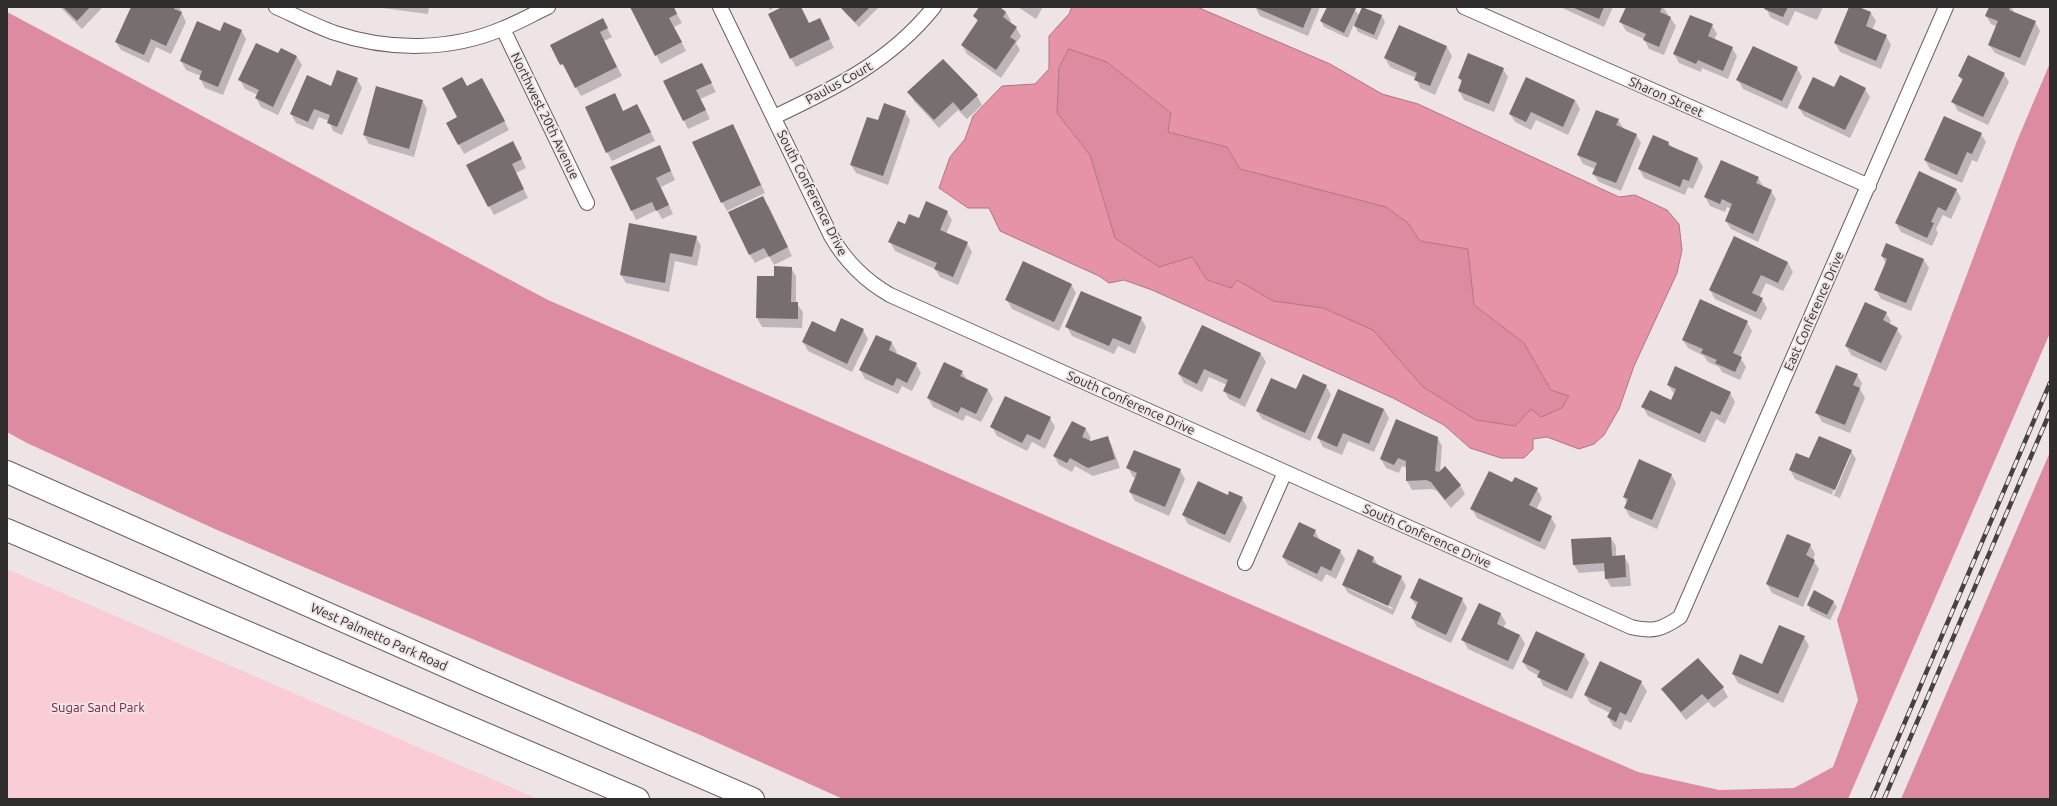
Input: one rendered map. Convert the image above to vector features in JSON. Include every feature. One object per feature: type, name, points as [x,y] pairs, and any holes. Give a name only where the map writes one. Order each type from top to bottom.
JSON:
[{"type":"main road","name":"West Palmetto Park Road","points":[[7,472],[453,670],[753,799]]},
{"type":"main road","points":[[7,530],[638,799]]},
{"type":"street","points":[[276,7],[333,32],[358,39],[390,45],[428,46],[466,40],[503,29],[548,7]]},
{"type":"street","name":"South Conference Drive","points":[[720,7],[840,251],[858,272],[875,286],[890,295],[1631,627],[1648,631],[1665,627],[1681,615]]},
{"type":"street","name":"Paulus Court","points":[[774,117],[838,86],[881,58],[908,36],[934,7]]},
{"type":"street","name":"Sharon Street","points":[[1464,7],[1869,186]]},
{"type":"street","name":"East Conference Drive","points":[[1681,615],[1946,7]]},
{"type":"street","name":"Northwest 20th Avenue","points":[[503,29],[587,203]]},
{"type":"street","points":[[1245,563],[1285,472]]},
{"type":"green space","name":"Sugar Sand Park","points":[[7,569],[538,799],[7,799]]},
{"type":"shaded area","points":[[1072,7],[1197,7],[1330,64],[1382,94],[1418,104],[1619,197],[1635,195],[1667,210],[1679,224],[1682,250],[1677,273],[1634,366],[1619,409],[1604,435],[1594,444],[1579,449],[1547,437],[1533,439],[1533,449],[1524,458],[1501,458],[1470,448],[1444,425],[1393,398],[1152,290],[1124,280],[1109,283],[1099,276],[1000,231],[989,208],[968,208],[939,188],[950,157],[965,139],[973,116],[1002,86],[1035,84],[1049,69],[1049,36],[1069,14]],"holes":[[[1069,49],[1107,62],[1171,113],[1168,132],[1227,147],[1240,169],[1386,207],[1408,223],[1420,241],[1468,249],[1474,305],[1524,343],[1551,390],[1569,396],[1562,408],[1541,417],[1531,409],[1515,426],[1476,420],[1423,387],[1373,330],[1323,308],[1273,301],[1237,280],[1231,288],[1207,280],[1192,257],[1159,267],[1115,238],[1090,155],[1057,113],[1059,68]]]},
{"type":"shaded area","points":[[7,12],[548,300],[1638,772],[1719,790],[1794,788],[1833,767],[1858,700],[1837,620],[2017,141],[2050,63],[2050,333],[1848,799],[843,799],[698,734],[217,530],[27,443],[7,432]]},
{"type":"shaded area","points":[[1069,48],[1107,62],[1171,113],[1168,132],[1227,147],[1240,169],[1386,207],[1408,223],[1420,241],[1468,249],[1474,305],[1524,343],[1551,390],[1569,396],[1562,408],[1541,417],[1531,410],[1515,426],[1476,420],[1423,387],[1372,330],[1323,308],[1273,301],[1237,280],[1232,288],[1207,280],[1192,257],[1159,267],[1115,238],[1090,155],[1057,113],[1059,68]]},
{"type":"shaded area","points":[[2050,452],[2050,799],[1901,799]]},
{"type":"building","points":[[63,7],[90,7],[77,21]]},
{"type":"building","points":[[131,7],[175,7],[174,9],[182,12],[166,46],[151,39],[144,55],[115,42]]},
{"type":"building","points":[[630,7],[674,7],[677,14],[669,18],[682,42],[655,56]]},
{"type":"building","points":[[782,7],[801,7],[809,23],[820,18],[830,39],[790,59],[768,14]]},
{"type":"building","points":[[840,7],[870,7],[855,22]]},
{"type":"building","points":[[979,7],[1000,7],[1006,12],[1003,17],[1017,27],[1010,37],[1016,41],[996,70],[961,45],[978,20],[973,16]]},
{"type":"building","points":[[1254,7],[1312,7],[1303,28]]},
{"type":"building","points":[[1327,7],[1356,8],[1344,33],[1320,21]]},
{"type":"building","points":[[1362,7],[1382,15],[1374,35],[1354,26]]},
{"type":"building","points":[[1572,7],[1604,7],[1599,19]]},
{"type":"building","points":[[1626,7],[1662,7],[1660,12],[1671,17],[1659,47],[1643,40],[1646,34],[1619,22]]},
{"type":"building","points":[[1765,7],[1788,7],[1783,17],[1764,9]]},
{"type":"building","points":[[1849,7],[1859,7],[1871,12],[1866,26],[1887,35],[1876,61],[1834,43]]},
{"type":"building","points":[[1989,7],[2010,7],[2009,10],[2036,21],[2020,58],[1988,45],[1998,21],[1985,16]]},
{"type":"building","points":[[1690,15],[1713,24],[1708,36],[1733,47],[1723,71],[1698,60],[1696,64],[1673,54]]},
{"type":"building","points":[[603,18],[608,28],[600,32],[617,67],[575,88],[563,64],[560,65],[550,45]]},
{"type":"building","points":[[197,21],[220,31],[224,22],[242,30],[218,87],[199,79],[202,71],[180,61]]},
{"type":"building","points":[[1399,25],[1447,46],[1430,86],[1414,80],[1417,73],[1384,58]]},
{"type":"building","points":[[256,43],[278,53],[281,48],[297,56],[273,107],[255,98],[259,90],[238,80]]},
{"type":"building","points":[[1753,46],[1798,67],[1782,101],[1736,80]]},
{"type":"building","points":[[1468,53],[1504,68],[1489,104],[1458,91],[1462,80],[1458,78]]},
{"type":"building","points":[[1968,55],[2005,73],[1983,117],[1951,102],[1963,79],[1958,76]]},
{"type":"building","points":[[943,59],[978,95],[961,111],[953,102],[934,120],[907,92]]},
{"type":"building","points":[[702,63],[712,83],[696,90],[706,110],[683,121],[663,81]]},
{"type":"building","points":[[337,70],[358,78],[337,127],[327,123],[330,115],[314,109],[308,122],[290,114],[307,75],[331,86]]},
{"type":"building","points":[[1840,75],[1866,88],[1845,130],[1798,108],[1813,77],[1834,87]]},
{"type":"building","points":[[462,77],[467,86],[482,78],[505,121],[458,145],[446,123],[457,117],[442,88]]},
{"type":"building","points":[[1526,77],[1575,100],[1563,127],[1531,112],[1526,122],[1509,114]]},
{"type":"building","points":[[376,86],[423,100],[409,149],[363,135]]},
{"type":"building","points":[[615,93],[623,111],[637,104],[651,132],[606,153],[585,107]]},
{"type":"building","points":[[884,103],[906,111],[883,176],[850,165],[867,117],[878,120]]},
{"type":"building","points":[[1596,110],[1619,119],[1616,125],[1637,134],[1616,183],[1592,174],[1597,163],[1577,155]]},
{"type":"building","points":[[1944,116],[1982,133],[1972,154],[1967,152],[1957,175],[1924,160]]},
{"type":"building","points":[[733,124],[761,185],[721,203],[692,142]]},
{"type":"building","points":[[1653,135],[1669,142],[1668,145],[1698,158],[1689,181],[1683,179],[1680,187],[1638,169]]},
{"type":"building","points":[[513,141],[522,159],[512,164],[524,189],[488,207],[466,165]]},
{"type":"building","points":[[660,145],[671,171],[656,178],[669,205],[656,211],[652,202],[631,211],[610,167]]},
{"type":"building","points":[[1721,160],[1759,177],[1756,183],[1772,190],[1753,234],[1725,221],[1732,204],[1722,199],[1720,204],[1704,197]]},
{"type":"building","points":[[1919,171],[1957,189],[1946,211],[1938,207],[1931,222],[1934,223],[1927,238],[1895,223]]},
{"type":"building","points":[[763,196],[788,247],[769,257],[764,248],[749,255],[728,212]]},
{"type":"building","points":[[926,201],[948,211],[940,230],[968,242],[953,277],[934,269],[937,263],[888,242],[898,221],[905,224],[909,214],[919,218]]},
{"type":"building","points":[[629,223],[697,236],[692,257],[670,253],[665,283],[620,275]]},
{"type":"building","points":[[1734,236],[1788,262],[1778,283],[1761,275],[1752,293],[1763,298],[1756,312],[1709,290]]},
{"type":"building","points":[[1886,243],[1924,259],[1906,303],[1874,290],[1887,259],[1881,256]]},
{"type":"building","points":[[1023,261],[1072,284],[1054,322],[1005,300]]},
{"type":"building","points":[[774,266],[792,267],[791,302],[798,302],[798,319],[756,318],[757,276],[774,276]]},
{"type":"building","points":[[1081,291],[1142,317],[1130,345],[1113,338],[1109,346],[1065,327]]},
{"type":"building","points":[[1700,299],[1748,321],[1733,353],[1742,357],[1735,372],[1715,363],[1717,360],[1701,353],[1703,349],[1682,340]]},
{"type":"building","points":[[1865,302],[1887,312],[1883,320],[1898,328],[1881,363],[1845,346]]},
{"type":"building","points":[[841,318],[864,329],[847,364],[802,342],[812,321],[835,332]]},
{"type":"building","points":[[1202,325],[1261,353],[1240,399],[1223,391],[1228,380],[1204,369],[1197,384],[1178,374]]},
{"type":"building","points":[[876,335],[892,342],[889,350],[917,363],[907,383],[897,378],[893,386],[859,370]]},
{"type":"building","points":[[944,362],[963,371],[960,376],[988,389],[976,414],[961,407],[958,413],[927,398]]},
{"type":"building","points":[[1836,365],[1858,374],[1853,385],[1860,388],[1845,425],[1815,413]]},
{"type":"building","points":[[1675,366],[1731,392],[1720,415],[1711,411],[1700,434],[1641,407],[1650,390],[1671,400],[1676,389],[1667,385]]},
{"type":"building","points":[[1303,374],[1327,385],[1305,433],[1256,411],[1271,378],[1296,389]]},
{"type":"building","points":[[1338,389],[1384,409],[1369,444],[1343,433],[1337,447],[1317,438]]},
{"type":"building","points":[[1005,396],[1051,417],[1040,440],[1027,434],[1022,443],[990,427]]},
{"type":"building","points":[[1396,419],[1438,437],[1435,471],[1439,472],[1445,466],[1461,485],[1445,500],[1431,482],[1426,480],[1406,481],[1406,461],[1398,458],[1394,465],[1380,459]]},
{"type":"building","points":[[1072,421],[1086,428],[1082,437],[1091,441],[1108,436],[1115,459],[1088,468],[1070,458],[1067,463],[1053,456]]},
{"type":"building","points":[[1819,436],[1852,450],[1835,490],[1789,470],[1796,453],[1809,458]]},
{"type":"building","points":[[1134,450],[1181,469],[1165,507],[1129,492],[1137,473],[1126,468]]},
{"type":"building","points":[[1639,459],[1672,474],[1652,520],[1624,508],[1628,499],[1623,497]]},
{"type":"building","points":[[1489,471],[1512,482],[1515,477],[1538,488],[1529,505],[1552,516],[1540,542],[1470,509]]},
{"type":"building","points":[[1198,481],[1228,495],[1229,491],[1243,497],[1225,535],[1182,515]]},
{"type":"building","points":[[1299,522],[1316,530],[1313,536],[1341,550],[1331,571],[1321,566],[1317,574],[1282,557]]},
{"type":"building","points":[[1787,534],[1811,544],[1806,555],[1815,560],[1798,598],[1766,584]]},
{"type":"building","points":[[1611,537],[1612,556],[1625,555],[1626,577],[1605,579],[1604,563],[1573,565],[1571,539]]},
{"type":"building","points":[[1358,549],[1374,557],[1372,562],[1402,576],[1388,606],[1342,585]]},
{"type":"building","points":[[1419,578],[1463,598],[1446,635],[1411,618],[1418,602],[1410,598]]},
{"type":"building","points":[[1814,590],[1834,601],[1827,615],[1807,605]]},
{"type":"building","points":[[1479,603],[1501,613],[1497,624],[1520,635],[1508,661],[1461,640]]},
{"type":"building","points":[[1779,625],[1805,636],[1778,694],[1732,674],[1740,654],[1762,664]]},
{"type":"building","points":[[1536,631],[1585,654],[1567,691],[1537,677],[1540,671],[1522,662]]},
{"type":"building","points":[[1698,658],[1724,687],[1708,700],[1702,694],[1681,712],[1661,689]]},
{"type":"building","points":[[1600,661],[1642,681],[1626,715],[1620,712],[1616,722],[1607,717],[1612,708],[1584,695]]},
{"type":"railway","points":[[1872,799],[2050,383]]},
{"type":"railway","points":[[1884,799],[2050,412]]}]
